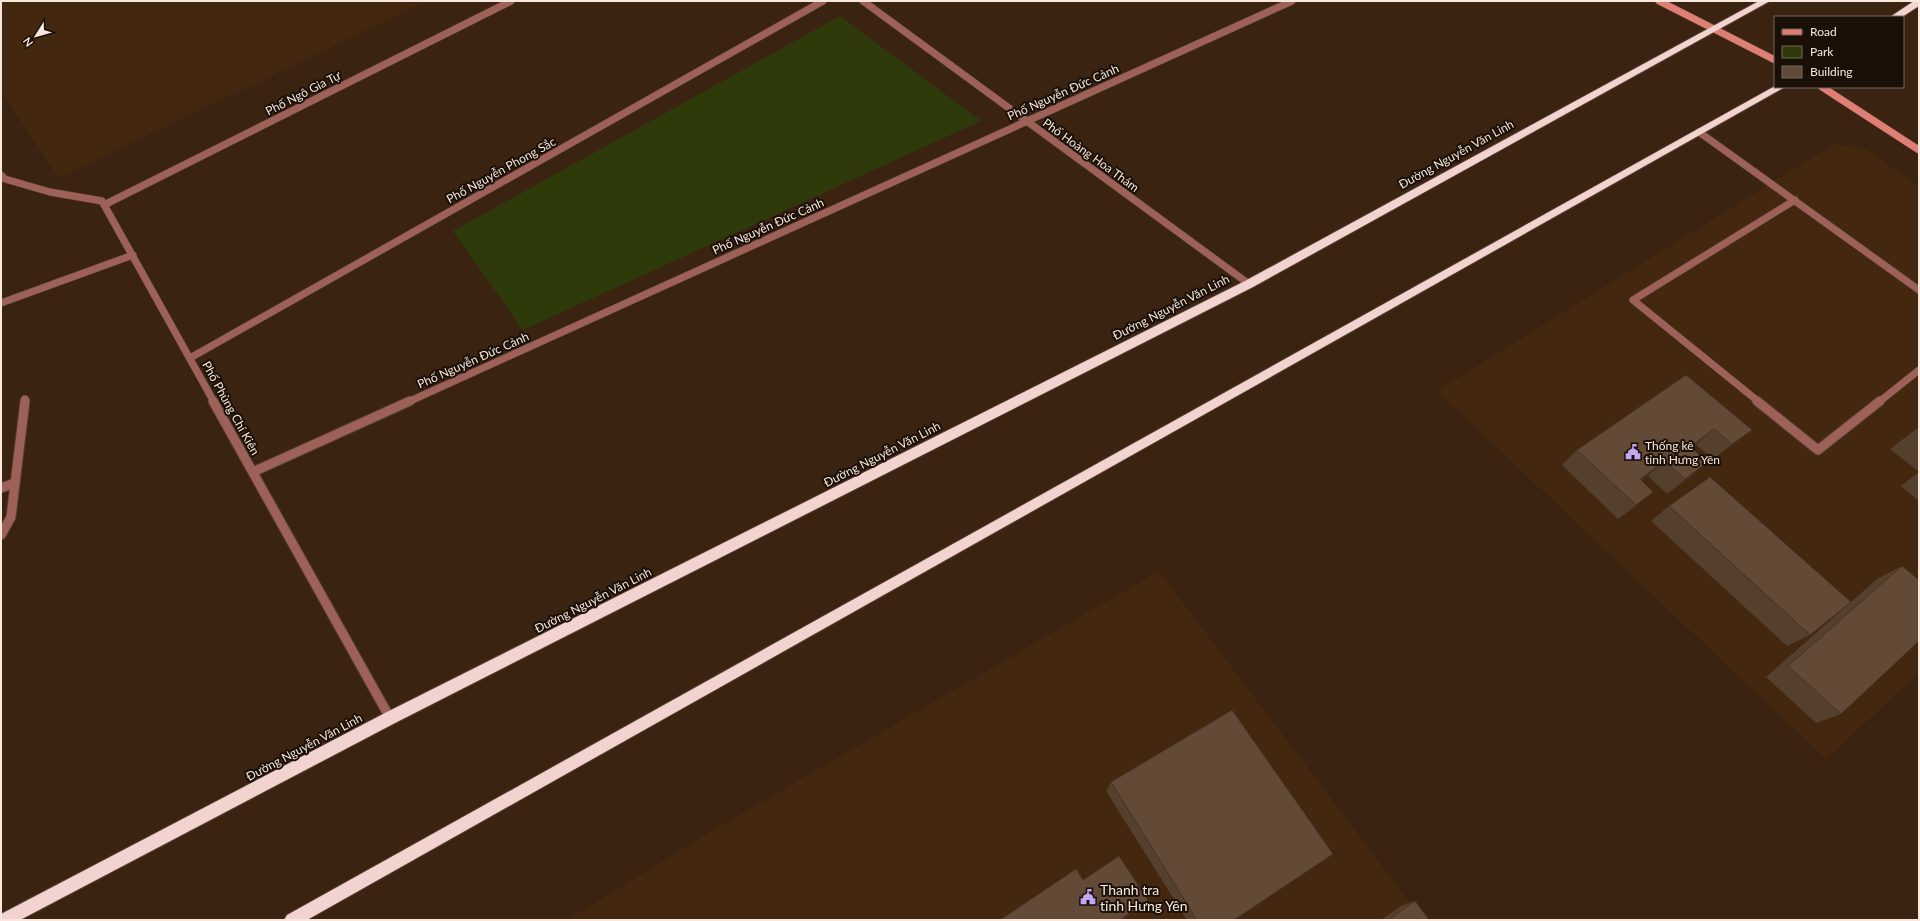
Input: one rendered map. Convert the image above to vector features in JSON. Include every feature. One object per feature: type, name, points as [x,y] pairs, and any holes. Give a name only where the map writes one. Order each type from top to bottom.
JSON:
[{"type":"highway","name":"Đường Nguyễn Văn Linh","points":[[5,920],[390,718],[1249,284],[1712,28],[1766,1]]},
{"type":"highway","points":[[1897,16],[1919,2]]},
{"type":"highway","points":[[292,920],[1778,88]]},
{"type":"street","name":"Phố Ngô Gia Tự","points":[[104,205],[511,1]]},
{"type":"street","name":"Phố Nguyễn Phong Sắc","points":[[190,358],[823,1]]},
{"type":"street","name":"Phố Hoàng Hoa Thám","points":[[863,1],[1249,284]]},
{"type":"street","name":"Phố Nguyễn Đức Cảnh","points":[[253,472],[1292,1]]},
{"type":"street","points":[[1659,1],[1774,59]]},
{"type":"street","points":[[1824,88],[1919,150]]},
{"type":"street","points":[[1699,132],[1919,290]]},
{"type":"street","points":[[1,175],[5,179],[50,192],[102,201],[104,205]]},
{"type":"street","points":[[1795,200],[1634,300],[1818,450],[1919,370]]},
{"type":"street","name":"Phố Phùng Chí Kiên","points":[[104,205],[390,718]]},
{"type":"street","points":[[1,303],[133,256]]},
{"type":"street","points":[[1,535],[11,517],[25,399]]},
{"type":"street","points":[[1,488],[15,483]]},
{"type":"shaded area","points":[[1,1],[427,1],[59,178],[1,91]]},
{"type":"shaded area","points":[[1834,144],[1865,149],[1919,186],[1919,673],[1826,759],[1437,391]]},
{"type":"shaded area","points":[[1159,571],[1423,920],[567,920],[727,822]]},
{"type":"green space","points":[[840,16],[981,121],[523,330],[453,231]]},
{"type":"building","name":"Thống kê tỉnh Hưng Yên","points":[[1686,375],[1752,430],[1732,444],[1714,429],[1690,447],[1708,462],[1685,479],[1665,461],[1640,479],[1653,492],[1636,505],[1577,450]]},
{"type":"building","points":[[1710,477],[1851,602],[1810,635],[1669,506]]},
{"type":"building","points":[[1902,566],[1919,580],[1919,641],[1841,714],[1788,666]]},
{"type":"building","points":[[1232,710],[1333,854],[1234,920],[1197,920],[1111,782]]},
{"type":"building","name":"Thanh tra tỉnh Hưng Yên","points":[[1119,856],[1148,900],[1120,920],[1000,920],[1076,869],[1083,880]]},
{"type":"building","points":[[1415,901],[1429,920],[1388,920]]},
{"type":"place","name":"Thống kê tỉnh Hưng Yên","points":[[1633,452]]},
{"type":"place","name":"Thanh tra tỉnh Hưng Yên","points":[[1088,897]]}]
